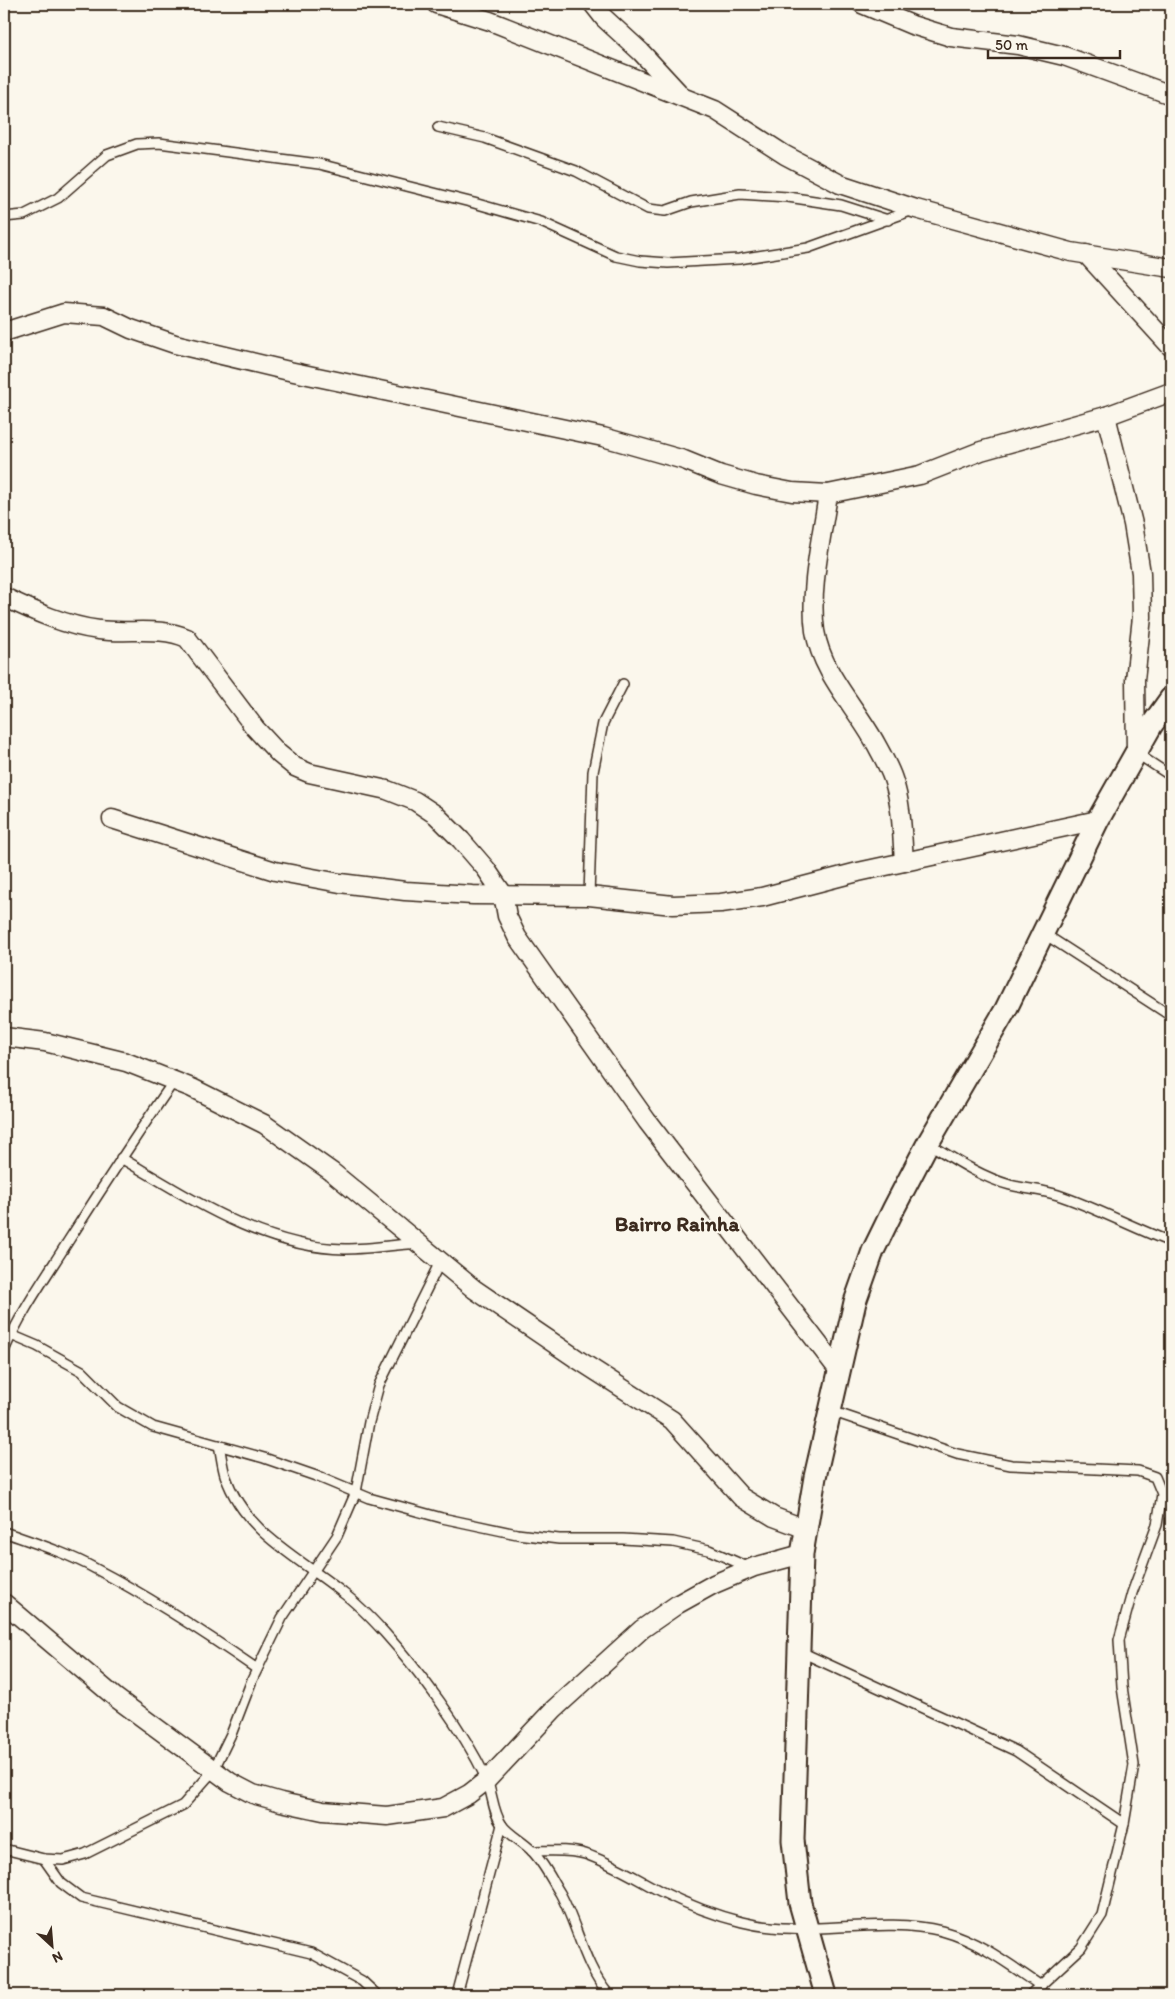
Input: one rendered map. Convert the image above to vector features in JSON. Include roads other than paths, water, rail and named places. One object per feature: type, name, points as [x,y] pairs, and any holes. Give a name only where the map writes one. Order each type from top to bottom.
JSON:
[{"type":"street","points":[[436,4],[490,21],[715,110],[785,155],[840,184],[916,209],[1086,254],[1171,268]]},
{"type":"street","points":[[594,4],[604,18],[641,52],[682,96]]},
{"type":"street","points":[[862,4],[951,37],[1018,45],[1064,56],[1171,95]]},
{"type":"street","points":[[1086,254],[1171,347]]},
{"type":"street","points":[[4,332],[64,313],[104,316],[131,329],[183,346],[289,371],[603,437],[684,460],[721,475],[756,485],[792,492],[828,494],[920,475],[981,451],[1106,416],[1171,392]]},
{"type":"street","points":[[1106,416],[1133,524],[1141,573],[1142,617],[1135,680],[1136,753]]},
{"type":"street","points":[[828,494],[813,596],[815,632],[823,656],[845,696],[876,743],[892,778],[899,804],[904,862]]},
{"type":"street","points":[[4,596],[37,613],[98,630],[173,632],[187,638],[255,728],[279,754],[295,767],[309,774],[386,790],[415,801],[436,815],[486,869],[503,894],[507,916],[517,937],[647,1121],[840,1372]]},
{"type":"street","points":[[826,1995],[800,1903],[793,1840],[802,1554],[815,1477],[855,1302],[873,1251],[928,1143],[1006,1009],[1098,820],[1151,726],[1171,698]]},
{"type":"street","points":[[112,819],[275,871],[405,891],[473,895],[589,896],[673,905],[720,904],[762,898],[904,862],[1098,820]]},
{"type":"street","points":[[4,1037],[44,1042],[126,1062],[174,1081],[264,1124],[332,1172],[474,1289],[672,1420],[741,1496],[774,1518],[806,1529]]},
{"type":"street","points":[[4,1603],[116,1698],[213,1771],[253,1794],[323,1811],[386,1816],[443,1808],[469,1794],[487,1780],[554,1709],[642,1629],[678,1604],[714,1584],[750,1568],[802,1554]]},
{"type":"lane","points":[[438,127],[485,138],[576,171],[648,209],[665,211],[691,202],[740,194],[788,197],[841,206],[888,220]]},
{"type":"lane","points":[[4,217],[24,215],[58,198],[107,155],[137,144],[159,143],[319,164],[541,222],[616,256],[640,261],[668,263],[739,259],[798,250],[916,209]]},
{"type":"lane","points":[[589,896],[593,772],[603,723],[623,684]]},
{"type":"lane","points":[[1136,753],[1171,776]]},
{"type":"lane","points":[[1043,933],[1171,1016]]},
{"type":"lane","points":[[4,1351],[7,1333],[29,1303],[121,1158],[174,1081]]},
{"type":"lane","points":[[928,1143],[963,1165],[1008,1184],[1057,1194],[1098,1210],[1145,1233],[1171,1242]]},
{"type":"lane","points":[[121,1158],[232,1221],[294,1242],[345,1249],[418,1243]]},
{"type":"lane","points":[[4,1849],[44,1859],[63,1860],[85,1854],[183,1805],[213,1771],[257,1669],[282,1618],[337,1536],[356,1492],[369,1422],[379,1385],[440,1262]]},
{"type":"lane","points":[[7,1333],[37,1346],[82,1371],[118,1407],[153,1427],[219,1445],[316,1476],[356,1492],[442,1518],[517,1534],[559,1539],[623,1538],[673,1542],[709,1550],[750,1568]]},
{"type":"lane","points":[[831,1411],[957,1454],[1010,1464],[1138,1471],[1155,1477],[1162,1494],[1157,1525],[1132,1594],[1119,1640],[1122,1687],[1134,1765],[1124,1824],[1102,1915],[1081,1948],[1030,1995]]},
{"type":"lane","points":[[219,1445],[225,1474],[236,1499],[250,1520],[274,1544],[344,1593],[384,1633],[421,1678],[462,1734],[487,1780],[493,1805],[502,1825],[532,1851],[561,1896],[599,1983],[609,1995]]},
{"type":"lane","points":[[4,1532],[48,1547],[95,1568],[193,1625],[257,1669]]},
{"type":"lane","points":[[798,1650],[1016,1751],[1124,1824]]},
{"type":"lane","points":[[457,1995],[502,1825]]},
{"type":"lane","points":[[532,1851],[558,1850],[583,1853],[660,1891],[725,1918],[774,1928],[807,1930],[914,1926],[942,1931],[970,1941],[1041,1986]]},
{"type":"lane","points":[[44,1859],[62,1883],[81,1898],[311,1953],[362,1981],[377,1995]]},
{"type":"lane","points":[[4,1988],[6,1995]]},
{"type":"district","name":"Bairro Rainha","points":[[677,1224]]}]
